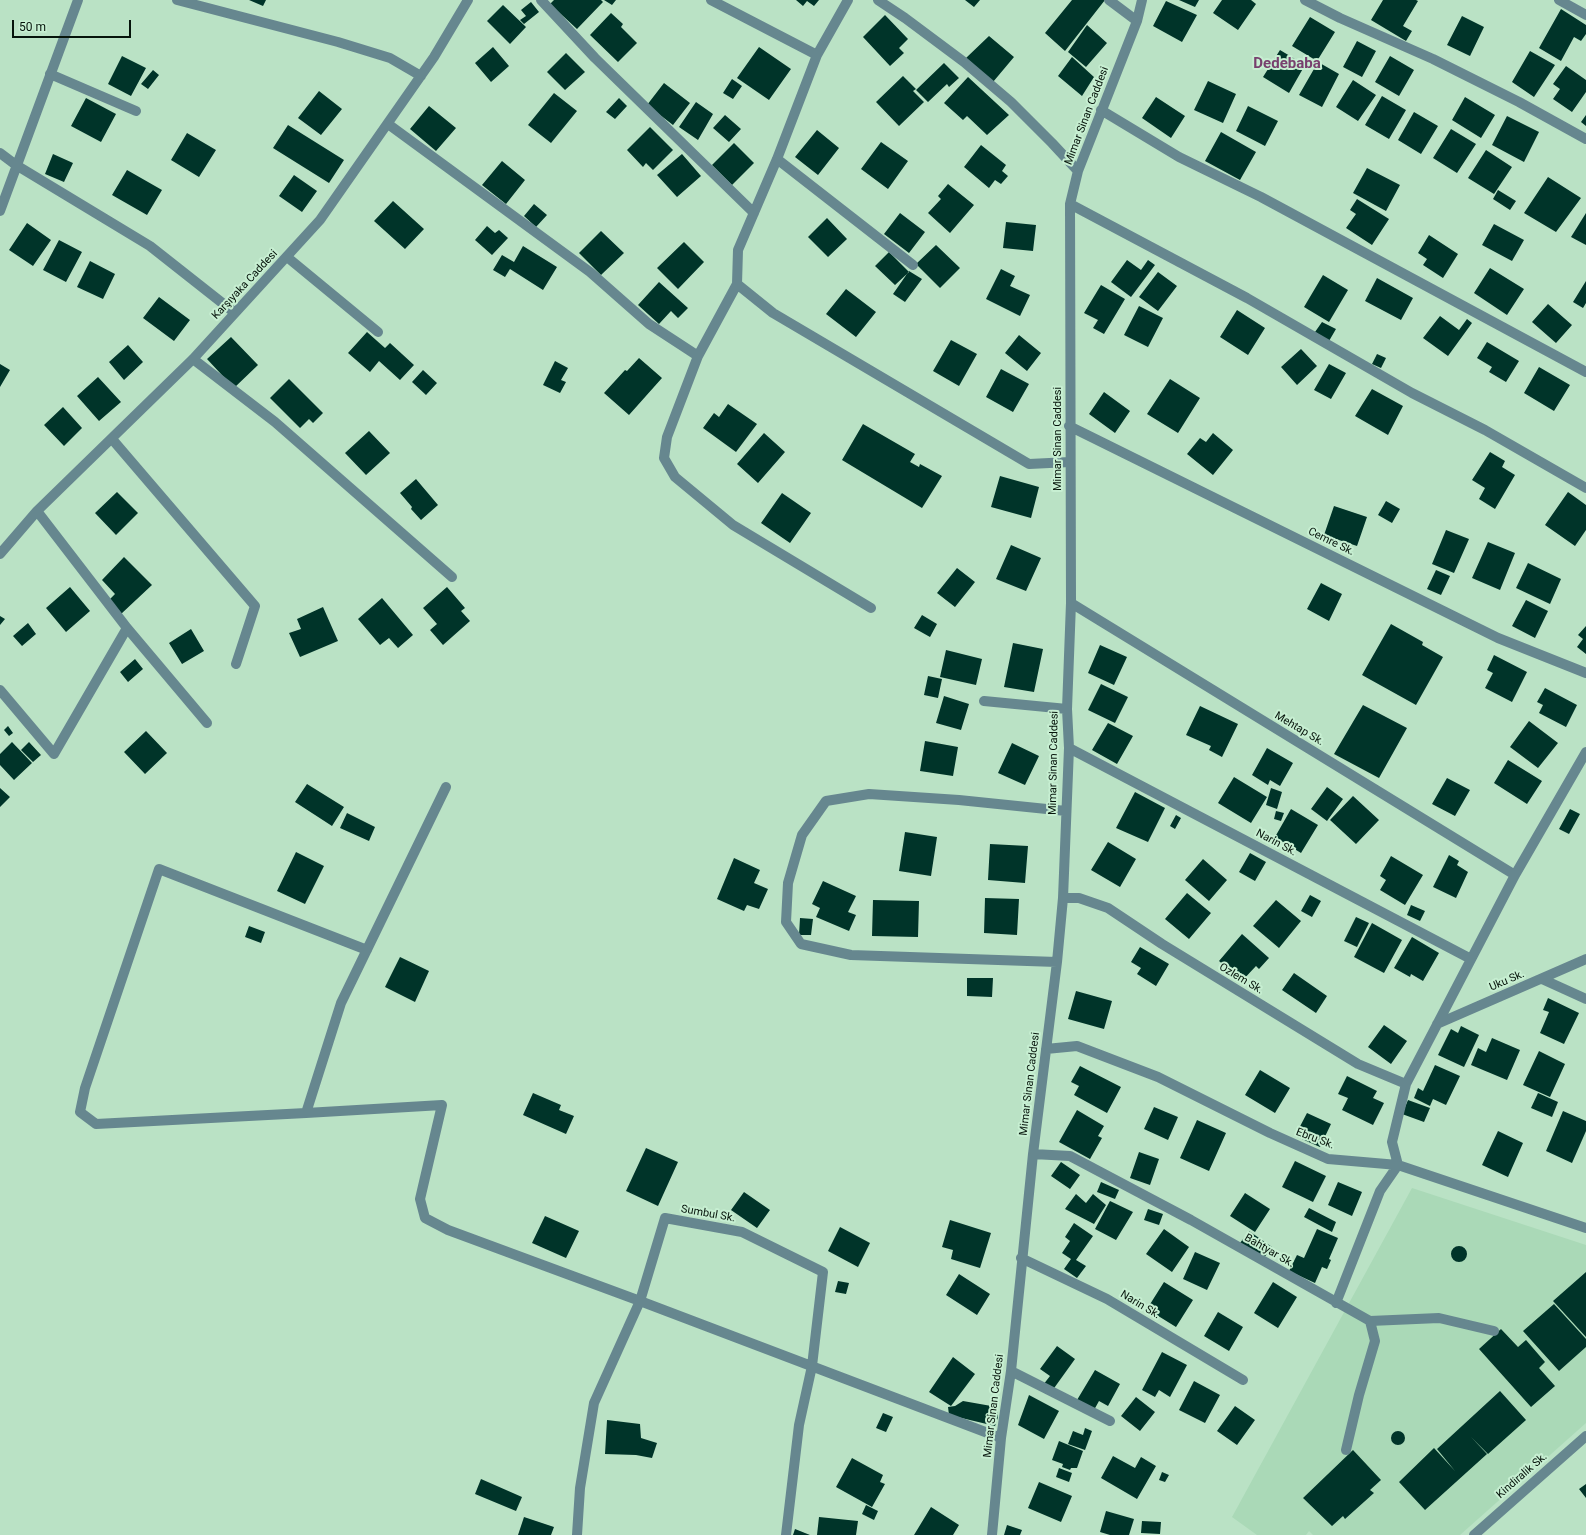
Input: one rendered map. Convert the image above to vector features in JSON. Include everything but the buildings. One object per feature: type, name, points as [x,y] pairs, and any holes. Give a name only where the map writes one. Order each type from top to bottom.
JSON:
[{"type":"street","points":[[0,212],[16,165],[78,0]]},
{"type":"street","points":[[178,0],[338,42],[390,58],[421,76]]},
{"type":"street","name":"Karşıyaka Caddesi","points":[[0,554],[37,511],[193,359],[320,220],[421,76],[468,0]]},
{"type":"street","points":[[541,0],[595,58],[754,213]]},
{"type":"street","points":[[711,0],[817,55]]},
{"type":"street","points":[[848,0],[817,55],[777,159],[738,250],[737,284],[698,356],[667,437],[664,458],[675,477],[733,525],[871,608]]},
{"type":"street","points":[[878,0],[964,62],[1000,92],[1078,171]]},
{"type":"street","points":[[1109,0],[1136,21]]},
{"type":"street","name":"Mimar Sinan Caddesi","points":[[992,1535],[1002,1438],[1011,1371],[1021,1258],[1057,962],[1063,898],[1069,748],[1067,709],[1071,603],[1069,426],[1070,204],[1078,171],[1136,21],[1142,0]]},
{"type":"street","points":[[1305,0],[1340,18],[1433,59],[1519,102],[1586,139]]},
{"type":"street","points":[[1559,0],[1586,15]]},
{"type":"street","points":[[50,74],[136,111]]},
{"type":"street","points":[[1102,110],[1179,157],[1261,197],[1586,372]]},
{"type":"street","points":[[388,124],[590,272],[649,324],[698,356]]},
{"type":"street","points":[[0,153],[16,165],[150,246],[236,313]]},
{"type":"street","points":[[777,159],[913,265]]},
{"type":"street","points":[[1070,204],[1247,298],[1412,393],[1485,430],[1586,488]]},
{"type":"street","points":[[287,257],[378,332]]},
{"type":"street","points":[[737,284],[773,313],[1028,464],[1070,462]]},
{"type":"street","points":[[193,359],[275,422],[452,577]]},
{"type":"street","name":"Cemre Sk.","points":[[1069,426],[1498,638],[1586,673]]},
{"type":"street","points":[[112,439],[255,606],[236,664]]},
{"type":"street","points":[[37,511],[127,628],[207,723]]},
{"type":"street","name":"Mehtap Sk.","points":[[1071,603],[1514,875]]},
{"type":"street","points":[[0,690],[54,754],[127,628]]},
{"type":"street","points":[[984,701],[1067,709]]},
{"type":"street","name":"Narin Sk.","points":[[1069,748],[1471,959]]},
{"type":"street","points":[[1336,1303],[1380,1191],[1398,1165],[1392,1142],[1406,1084],[1514,875],[1586,752]]},
{"type":"street","points":[[306,1113],[341,1003],[446,787]]},
{"type":"street","points":[[1057,962],[851,955],[801,944],[786,922],[788,883],[802,835],[826,801],[868,794],[959,800],[1066,812]]},
{"type":"street","points":[[367,950],[159,870],[84,1088],[80,1112],[96,1124],[442,1105],[420,1199],[425,1218],[448,1230],[1002,1438]]},
{"type":"street","name":"Ozlem Sk.","points":[[1063,898],[1079,898],[1108,908],[1168,948],[1358,1064],[1406,1084]]},
{"type":"street","name":"Uku Sk.","points":[[1437,1024],[1586,959]]},
{"type":"street","points":[[1542,979],[1586,999]]},
{"type":"street","name":"Ebru Sk.","points":[[1046,1049],[1077,1046],[1158,1077],[1270,1134],[1328,1159],[1398,1165],[1586,1228]]},
{"type":"street","name":"Bahtyar Sk.","points":[[1033,1154],[1070,1156],[1191,1220],[1370,1321]]},
{"type":"street","name":"Sumbul Sk.","points":[[640,1301],[665,1218],[742,1232],[823,1272],[812,1366]]},
{"type":"street","name":"Narin Sk.","points":[[1021,1258],[1107,1299],[1243,1380]]},
{"type":"street","points":[[577,1535],[580,1488],[594,1403],[640,1301]]},
{"type":"street","points":[[1346,1450],[1359,1395],[1375,1341],[1370,1321],[1439,1318],[1494,1331]]},
{"type":"street","points":[[786,1535],[799,1425],[812,1366]]},
{"type":"street","points":[[1011,1371],[1110,1421]]},
{"type":"street","name":"Kindiralik Sk.","points":[[1474,1535],[1484,1531],[1586,1436]]},
{"type":"shaded area","points":[[1412,1188],[1586,1245],[1586,1423],[1460,1535],[1313,1535],[1309,1531],[1306,1535],[1257,1535],[1232,1517]]},
{"type":"district","name":"Dedebaba","points":[[1287,64]]}]
